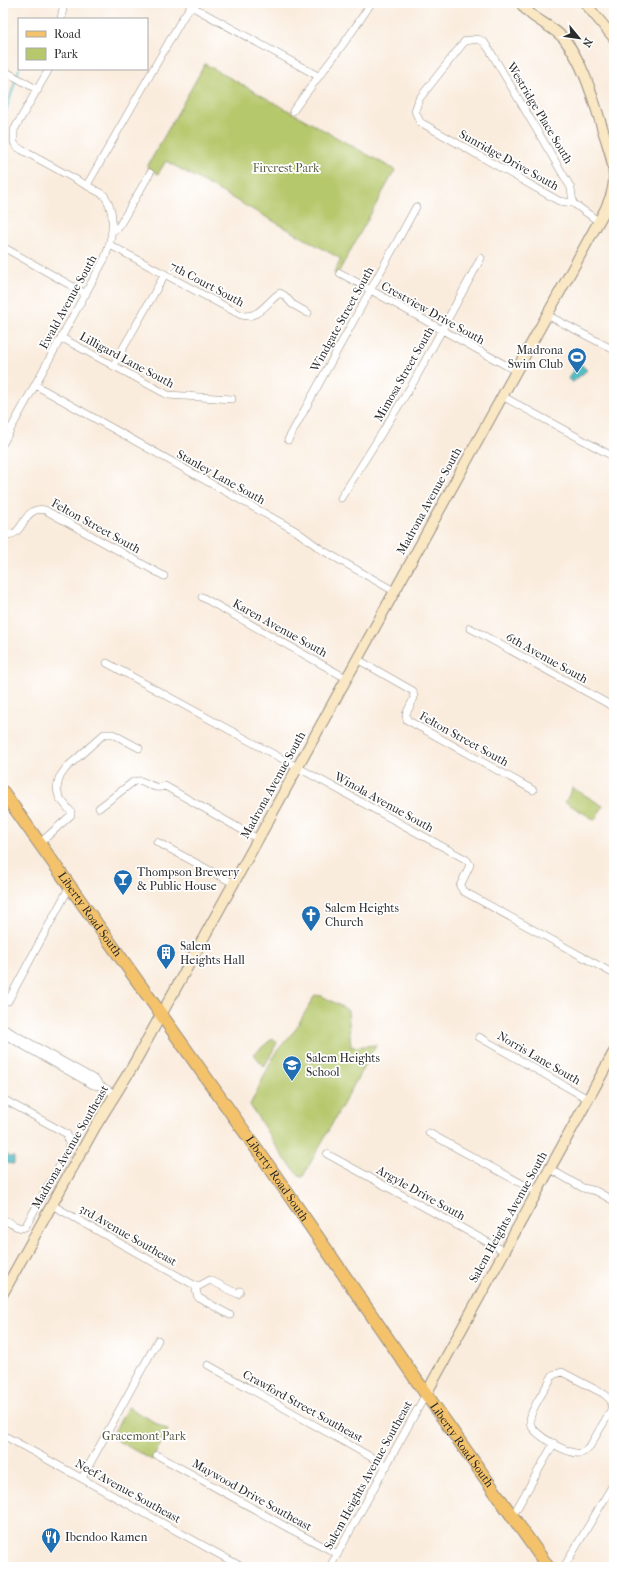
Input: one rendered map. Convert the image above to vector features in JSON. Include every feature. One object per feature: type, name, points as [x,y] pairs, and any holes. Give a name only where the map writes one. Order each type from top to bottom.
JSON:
[{"type":"main road","name":"Madrona Avenue South","points":[[161,1014],[547,315],[611,195],[614,176],[612,159],[591,92],[582,70],[560,34],[530,14],[521,3]]},
{"type":"main road","points":[[585,3],[614,38]]},
{"type":"main road","name":"Liberty Road South","points":[[3,792],[283,1186],[546,1567]]},
{"type":"main road","name":"Madrona Avenue Southeast","points":[[3,1293],[57,1195],[131,1069],[161,1014]]},
{"type":"main road","name":"Salem Heights Avenue South","points":[[426,1394],[614,1052]]},
{"type":"street","points":[[61,18],[64,3]]},
{"type":"street","points":[[293,111],[318,76],[343,45],[371,3]]},
{"type":"street","points":[[87,185],[190,5],[318,76]]},
{"type":"street","name":"Sunridge Drive South","points":[[478,39],[465,42],[420,98],[415,111],[420,122],[559,200],[573,203],[598,221]]},
{"type":"street","name":"Westridge Place South","points":[[478,39],[484,42],[489,49],[571,188],[573,203]]},
{"type":"street","points":[[3,70],[38,90]]},
{"type":"street","points":[[48,70],[14,130],[14,142],[16,146],[99,192],[108,200],[111,211],[112,231],[118,228],[150,173]]},
{"type":"street","name":"Windgate Street South","points":[[288,440],[416,207]]},
{"type":"street","name":"Ewald Avenue South","points":[[3,443],[105,258],[110,245],[112,231]]},
{"type":"street","name":"7th Court South","points":[[110,245],[241,315],[249,316],[258,313],[280,293],[292,304],[308,313]]},
{"type":"street","points":[[3,247],[86,294]]},
{"type":"street","name":"Mimosa Street South","points":[[341,498],[413,383],[481,258]]},
{"type":"street","name":"Crestview Drive South","points":[[340,273],[516,371]]},
{"type":"street","points":[[112,366],[165,274]]},
{"type":"street","points":[[547,315],[614,350]]},
{"type":"street","name":"Lilligard Lane South","points":[[62,338],[168,395],[232,398]]},
{"type":"street","name":"Stanley Lane South","points":[[35,385],[296,531],[322,550],[394,591]]},
{"type":"street","points":[[502,396],[614,457]]},
{"type":"street","points":[[3,425],[10,430]]},
{"type":"street","name":"Felton Street South","points":[[3,533],[10,536],[15,534],[31,511],[38,508],[45,510],[164,576]]},
{"type":"street","name":"Karen Avenue South","points":[[202,597],[346,678]]},
{"type":"street","name":"6th Avenue South","points":[[470,628],[614,707]]},
{"type":"street","name":"Felton Street South","points":[[357,659],[413,691],[414,698],[406,714],[407,720],[533,790]]},
{"type":"street","name":"Winola Avenue South","points":[[107,663],[467,860],[470,865],[460,886],[463,891],[614,974]]},
{"type":"street","points":[[40,843],[71,815],[71,812],[59,798],[57,789],[59,778],[66,768],[104,734],[113,734],[139,748]]},
{"type":"street","points":[[99,808],[137,780],[154,788],[165,786],[258,838]]},
{"type":"street","points":[[157,842],[233,883]]},
{"type":"street","points":[[8,1001],[70,886]]},
{"type":"street","points":[[3,1028],[96,1080],[101,1086],[115,1094]]},
{"type":"street","points":[[3,1034],[93,1085],[101,1086]]},
{"type":"street","name":"Norris Lane South","points":[[479,1037],[588,1099]]},
{"type":"street","points":[[3,1099],[69,1136],[68,1151],[25,1227],[18,1227],[3,1219]]},
{"type":"street","points":[[429,1133],[537,1192]]},
{"type":"street","name":"Argyle Drive South","points":[[327,1154],[504,1251]]},
{"type":"street","points":[[550,1169],[583,1188],[596,1192],[614,1201]]},
{"type":"street","points":[[46,1188],[57,1195]]},
{"type":"street","name":"3rd Avenue Southeast","points":[[52,1205],[194,1285],[197,1288],[197,1295],[199,1298],[230,1315]]},
{"type":"street","points":[[194,1285],[199,1286],[210,1280],[238,1294],[240,1291]]},
{"type":"street","points":[[82,1478],[158,1340]]},
{"type":"street","name":"Crawford Street Southeast","points":[[208,1365],[387,1466]]},
{"type":"street","points":[[558,1373],[566,1373],[610,1397],[612,1401],[611,1410],[586,1451],[580,1453],[569,1451],[554,1443],[534,1430],[530,1421],[532,1412],[553,1376],[558,1373]]},
{"type":"street","name":"Salem Heights Avenue Southeast","points":[[330,1567],[426,1394]]},
{"type":"street","name":"Neef Avenue Southeast","points":[[3,1436],[242,1567]]},
{"type":"street","points":[[512,1517],[554,1443]]},
{"type":"street","name":"Maywood Drive Southeast","points":[[157,1455],[338,1554]]},
{"type":"street","points":[[564,1567],[614,1483]]},
{"type":"green space","name":"Fircrest Park","points":[[205,64],[395,170],[337,275],[334,273],[341,259],[166,161],[158,174],[147,167]]},
{"type":"green space","points":[[573,788],[603,806],[595,820],[565,802]]},
{"type":"green space","points":[[315,995],[322,996],[348,1010],[351,1047],[376,1045],[302,1178],[283,1157],[250,1105],[276,1052],[295,1030]]},
{"type":"green space","points":[[273,1038],[277,1043],[264,1067],[254,1054]]},
{"type":"green space","name":"Gracemont Park","points":[[128,1407],[168,1430],[152,1460],[111,1437]]},
{"type":"water","name":"Madrona Swim Club","points":[[577,363],[580,363],[587,370],[573,382],[568,379]]},
{"type":"water","points":[[3,1149],[9,1157],[14,1157],[14,1164],[3,1163]]},
{"type":"waterway","points":[[17,75],[19,70]]},
{"type":"waterway","points":[[3,120],[16,79]]},
{"type":"place","name":"Madrona Swim Club","points":[[577,374]]},
{"type":"place","name":"Thompson Brewery & Public House","points":[[123,896]]},
{"type":"place","name":"Salem Heights Church","points":[[311,932]]},
{"type":"place","name":"Salem Heights Hall","points":[[166,970]]},
{"type":"place","name":"Salem Heights School","points":[[292,1082]]},
{"type":"place","name":"Ibendoo Ramen","points":[[51,1554]]}]
